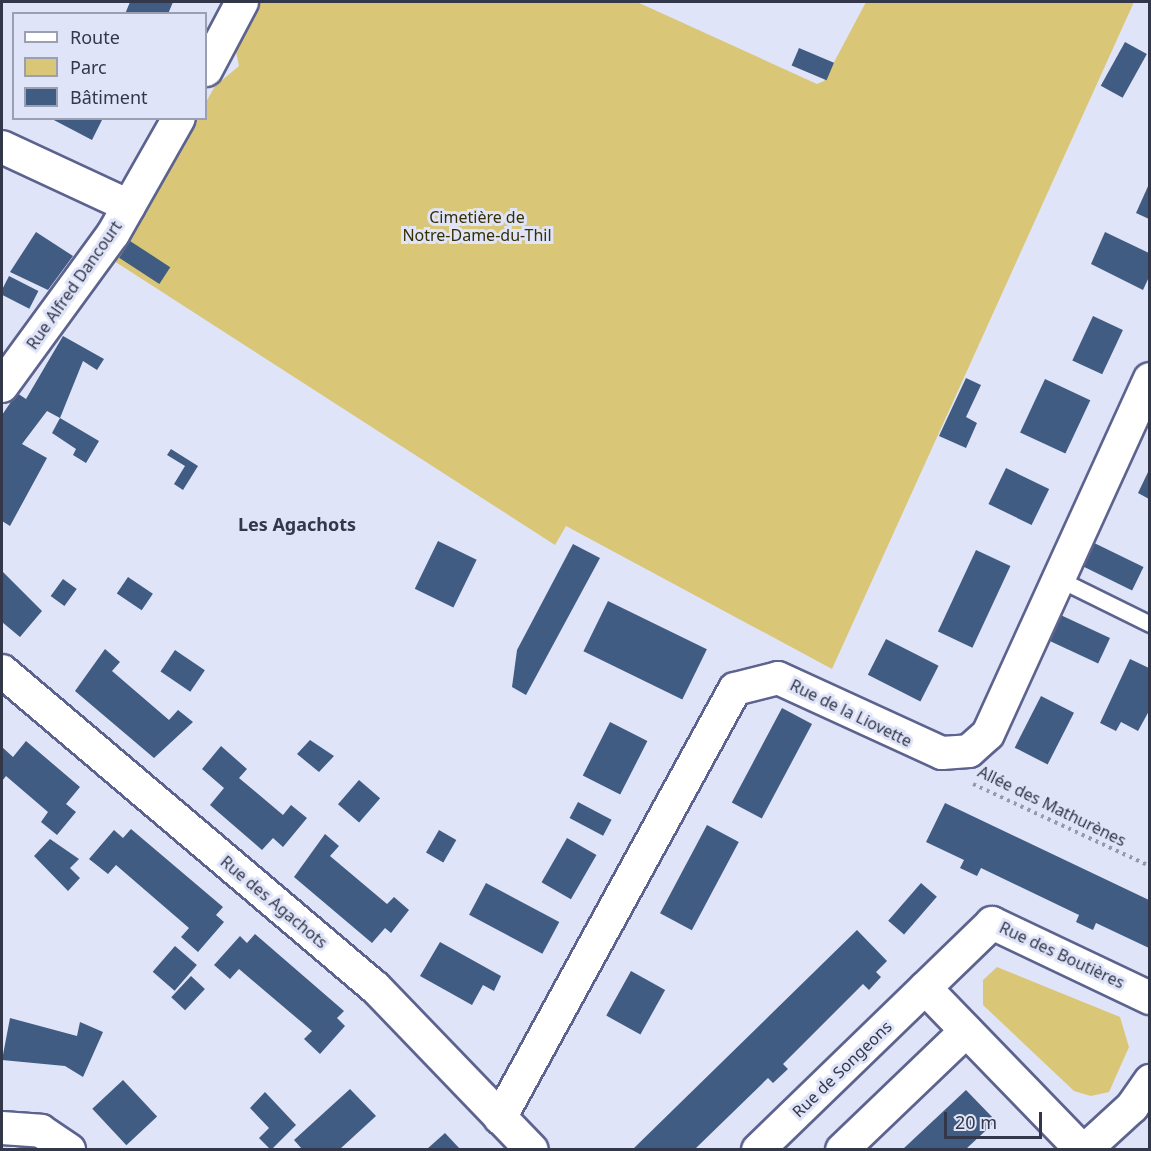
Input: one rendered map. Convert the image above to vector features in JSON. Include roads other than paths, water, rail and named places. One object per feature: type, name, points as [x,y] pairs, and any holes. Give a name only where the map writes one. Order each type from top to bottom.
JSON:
[{"type":"street","points":[[207,68],[242,2]]},
{"type":"street","name":"Rue Alfred Dancourt","points":[[2,386],[129,206],[178,120]]},
{"type":"street","points":[[2,147],[129,206]]},
{"type":"street","points":[[1059,579],[1146,397]]},
{"type":"street","name":"Rue de la Liovette","points":[[500,1118],[735,688],[778,678],[924,748],[958,754],[988,734],[1059,579]]},
{"type":"street","name":"Rue des Agachots","points":[[2,670],[375,987],[532,1149]]},
{"type":"street","name":"Rue des Boutières","points":[[925,988],[992,923],[1149,998]]},
{"type":"street","points":[[925,988],[1083,1149],[1132,1107],[1149,1081]]},
{"type":"street","name":"Rue de Songeons","points":[[758,1149],[925,988]]},
{"type":"street","points":[[842,1149],[966,1031]]},
{"type":"street","points":[[2,1128],[41,1131],[69,1149]]},
{"type":"lane","points":[[1059,579],[1149,624]]},
{"type":"district","name":"Les Agachots","points":[[297,524]]},
{"type":"park label","name":"Cimetière de Notre-Dame-du-Thil","points":[[477,226]]}]
